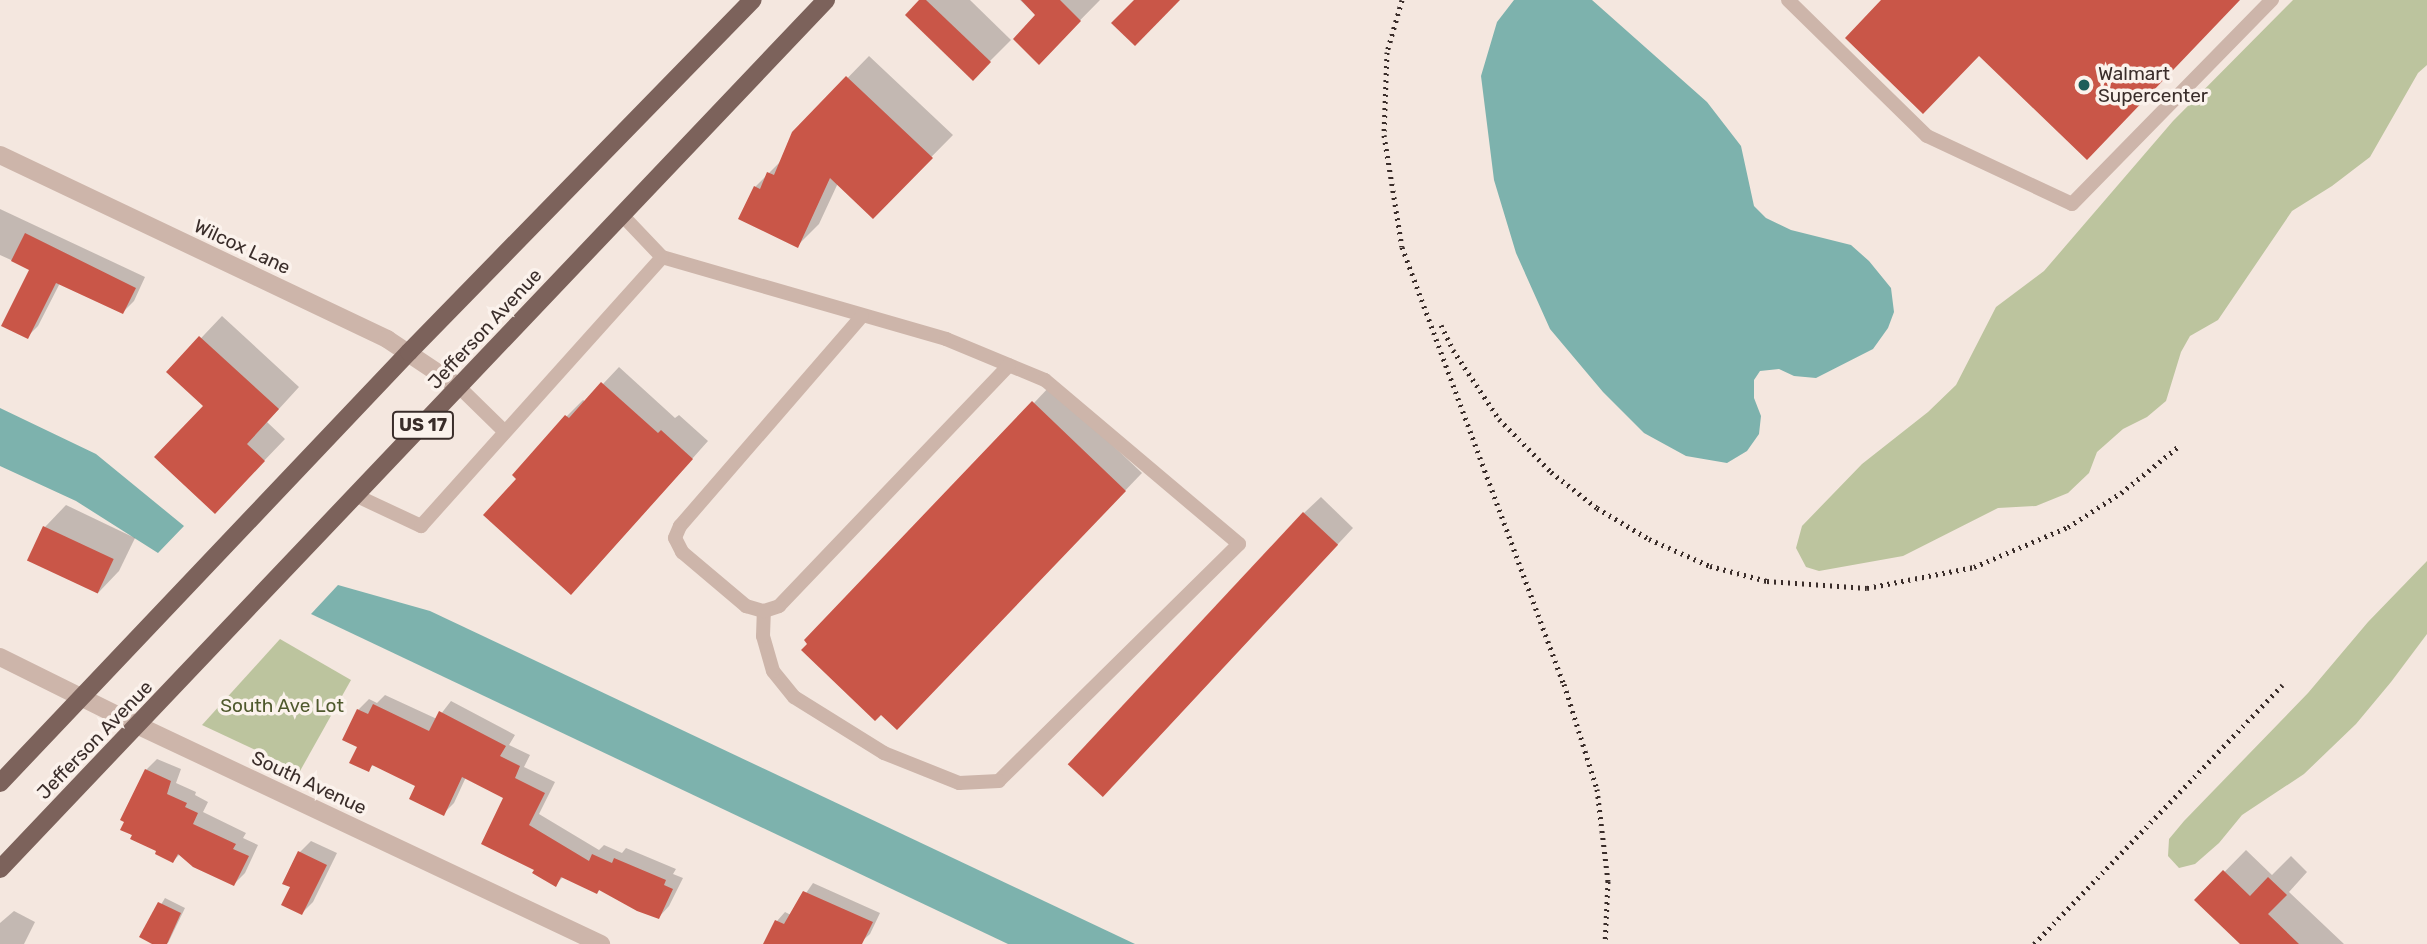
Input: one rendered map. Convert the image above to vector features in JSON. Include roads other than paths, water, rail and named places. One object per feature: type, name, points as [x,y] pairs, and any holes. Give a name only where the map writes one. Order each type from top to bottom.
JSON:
[{"type":"main road","name":"Jefferson Avenue","points":[[0,783],[409,352],[753,0]]},
{"type":"main road","name":"Jefferson Avenue","points":[[0,869],[139,726],[826,0]]},
{"type":"street","name":"Wilcox Lane","points":[[0,155],[409,352],[459,387]]},
{"type":"street","name":"South Avenue","points":[[0,657],[82,695],[139,726],[567,937],[601,944]]},
{"type":"lane","points":[[1788,0],[1927,136],[2072,204],[2272,0]]},
{"type":"lane","points":[[622,215],[662,257],[946,340],[1045,380],[1239,544],[999,781],[959,783],[884,753],[794,696],[773,671],[763,636],[764,611]]},
{"type":"lane","points":[[357,496],[421,526],[662,257]]},
{"type":"lane","points":[[862,316],[680,526],[675,538],[682,552],[746,606],[764,611],[779,606],[1009,365]]},
{"type":"lane","points":[[459,387],[504,431]]},
{"type":"water","points":[[1514,0],[1592,0],[1707,102],[1741,146],[1754,206],[1766,218],[1791,230],[1851,245],[1869,261],[1891,288],[1894,312],[1888,328],[1873,349],[1816,378],[1794,376],[1779,369],[1760,371],[1754,380],[1754,398],[1761,416],[1759,434],[1747,451],[1727,463],[1686,456],[1644,433],[1603,392],[1550,329],[1516,253],[1494,180],[1481,76],[1497,22]]},
{"type":"water","points":[[0,408],[96,454],[184,526],[158,553],[76,501],[0,466]]},
{"type":"water","points":[[338,585],[430,611],[1135,944],[1008,944],[311,614]]},
{"type":"railway","points":[[1402,0],[1387,52],[1384,135],[1402,247],[1564,684],[1597,789],[1608,881],[1605,944]]},
{"type":"railway","points":[[1441,325],[1453,350],[1499,419],[1551,472],[1597,508],[1649,539],[1710,566],[1767,581],[1867,588],[1974,567],[2068,527],[2121,493],[2179,446]]},
{"type":"railway","points":[[2034,944],[2282,685]]},
{"type":"place","name":"Walmart Supercenter","points":[[2084,85]]},
{"type":"park label","name":"South Ave Lot","points":[[282,706]]}]
